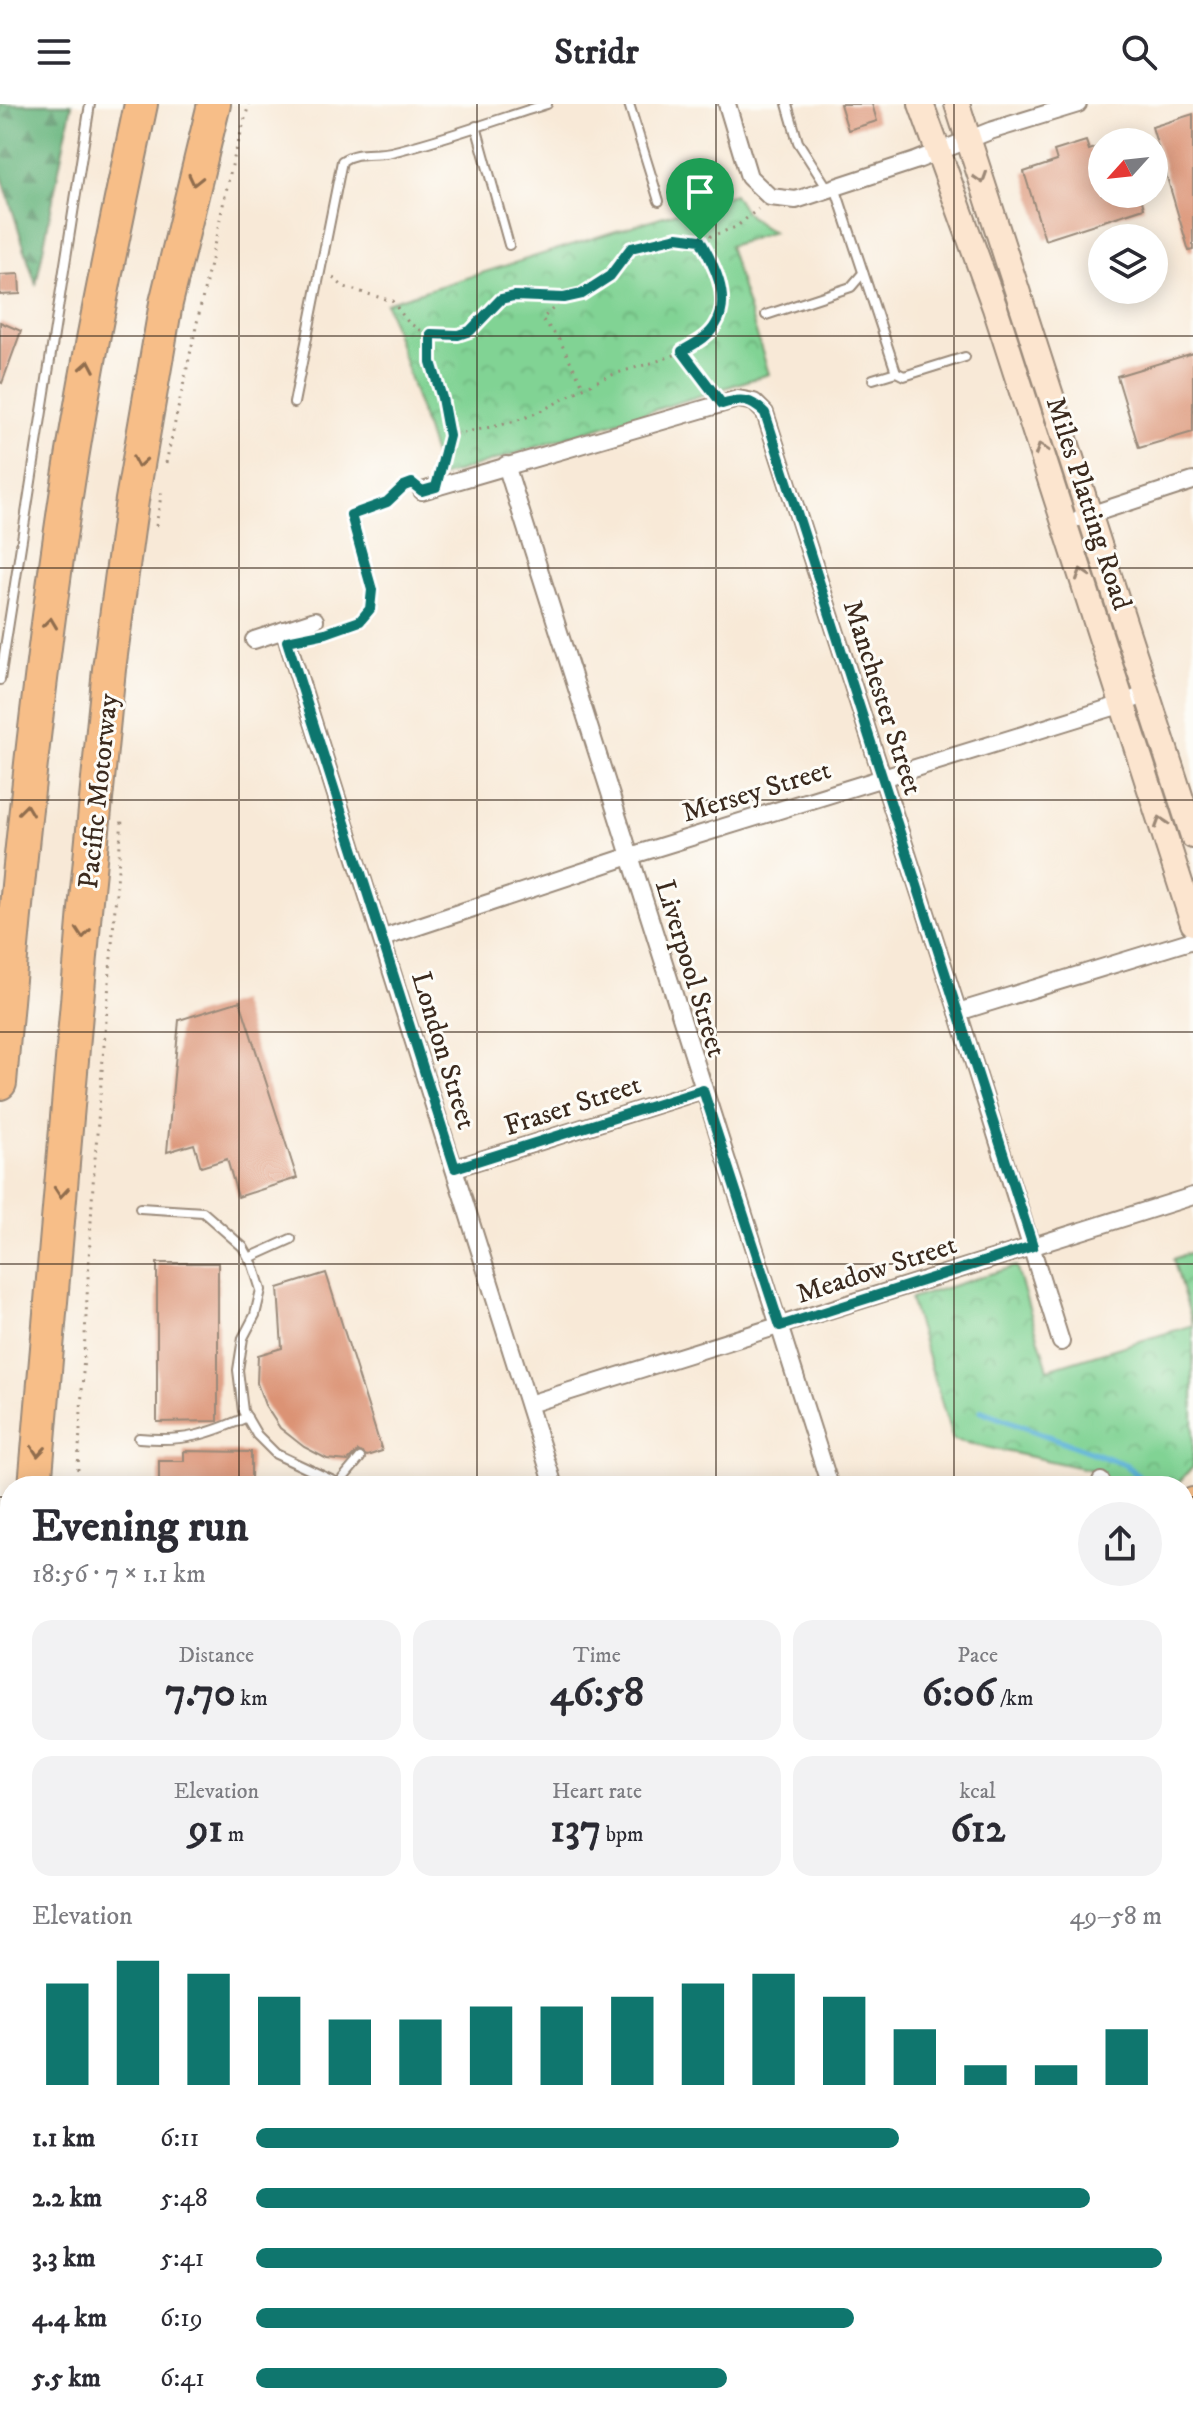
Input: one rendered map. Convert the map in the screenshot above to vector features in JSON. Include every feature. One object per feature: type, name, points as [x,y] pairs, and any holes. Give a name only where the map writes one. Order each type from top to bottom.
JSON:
[{"type":"highway","points":[[0,1083],[13,924],[65,503],[100,297],[141,104]]},
{"type":"highway","name":"Pacific Motorway","points":[[36,1476],[109,669],[132,500],[166,303],[214,104]]},
{"type":"main road","name":"Miles Platting Road","points":[[921,104],[995,308],[1066,523],[1134,699],[1193,836]]},
{"type":"main road","name":"Miles Platting Road","points":[[957,104],[1090,514],[1134,699],[1193,923]]},
{"type":"street","points":[[727,104],[749,177],[770,197],[796,200],[990,131],[1078,104]]},
{"type":"street","name":"Manchester Street","points":[[429,489],[738,399],[754,402],[765,413],[1033,1246],[1061,1342]]},
{"type":"street","name":"Liverpool Street","points":[[506,465],[827,1476]]},
{"type":"street","points":[[1066,523],[1193,481]]},
{"type":"street","points":[[254,640],[284,630],[321,627]]},
{"type":"street","name":"London Street","points":[[284,630],[551,1476]]},
{"type":"street","name":"Mersey Street","points":[[383,938],[630,856],[1134,699]]},
{"type":"street","points":[[958,1012],[1193,940]]},
{"type":"street","name":"Fraser Street","points":[[455,1168],[703,1090]]},
{"type":"street","name":"Meadow Street","points":[[529,1404],[1193,1196]]},
{"type":"lane","points":[[0,680],[90,104]]},
{"type":"lane","points":[[294,403],[342,161],[362,154],[386,153],[547,104]]},
{"type":"lane","points":[[629,104],[659,201]]},
{"type":"lane","points":[[787,104],[798,142],[832,189],[896,372]]},
{"type":"lane","points":[[476,126],[509,245]]},
{"type":"lane","points":[[766,315],[851,287],[863,273]]},
{"type":"lane","points":[[873,379],[896,372],[904,376],[965,357]]},
{"type":"lane","points":[[140,1208],[203,1212],[243,1247],[261,1290],[255,1315],[243,1338],[238,1370],[243,1411],[257,1435],[276,1454],[322,1476]]},
{"type":"lane","points":[[249,1258],[291,1239]]},
{"type":"lane","points":[[139,1438],[166,1441],[188,1439],[209,1434],[247,1417]]},
{"type":"lane","points":[[347,1476],[360,1458]]},
{"type":"path","points":[[164,472],[231,169],[249,104]]},
{"type":"path","points":[[320,270],[344,287],[392,301],[408,322],[431,334],[458,335],[470,331],[501,299],[514,296],[564,298],[582,294],[603,281],[631,248],[677,237],[700,240],[721,234],[748,220],[770,197]]},
{"type":"path","points":[[449,436],[516,421],[627,369],[671,358],[706,336],[717,323],[721,312],[719,282],[700,240]]},
{"type":"path","points":[[564,298],[542,319],[559,339],[584,388]]},
{"type":"path","points":[[321,627],[367,616],[372,600],[351,515],[387,502],[404,486],[412,483],[429,489],[449,436],[431,362],[431,334]]},
{"type":"path","points":[[682,351],[722,404]]},
{"type":"path","points":[[155,532],[162,487]]},
{"type":"path","points":[[78,1476],[93,1184],[122,812]]},
{"type":"green space","points":[[0,104],[72,104],[36,285],[0,170]]},
{"type":"green space","points":[[734,194],[750,216],[773,232],[729,246],[769,374],[441,477],[386,303]]},
{"type":"green space","points":[[1193,1252],[1193,1325],[1173,1259]]},
{"type":"green space","points":[[1016,1266],[1048,1369],[1193,1325],[1193,1467],[1184,1476],[1101,1476],[1096,1471],[953,1440],[910,1299]]},
{"type":"building","points":[[840,104],[872,104],[877,121],[848,130]]},
{"type":"building","points":[[1193,114],[1193,250],[1189,251],[1168,181],[1168,128],[1152,127]]},
{"type":"building","points":[[1086,141],[1088,208],[1144,208],[1045,240],[1024,172],[1057,161],[1054,151]]},
{"type":"building","points":[[19,274],[20,294],[0,295],[0,275]]},
{"type":"building","points":[[0,322],[21,331],[2,383],[0,382]]},
{"type":"building","points":[[1193,353],[1193,432],[1139,448],[1117,376]]},
{"type":"building","points":[[240,1001],[297,1178],[238,1197],[227,1159],[201,1167],[194,1144],[167,1152],[179,1020]]},
{"type":"building","points":[[157,1263],[218,1263],[218,1421],[157,1422]]},
{"type":"building","points":[[326,1273],[382,1451],[367,1456],[358,1451],[348,1461],[327,1459],[304,1447],[280,1428],[265,1405],[257,1383],[258,1355],[282,1348],[278,1288]]},
{"type":"building","points":[[184,1451],[251,1452],[251,1476],[159,1476],[159,1461],[184,1461]]},
{"type":"waterway","points":[[981,1411],[1126,1465],[1138,1476]]},
{"type":"route","points":[[677,237],[700,240],[719,282],[721,312],[717,323],[706,336],[682,351],[722,404],[738,399],[754,402],[765,413],[1033,1246],[780,1326],[703,1090],[455,1168],[287,641],[326,633],[367,616],[372,590],[351,515],[387,502],[398,490],[412,483],[422,491],[436,487],[449,436],[431,362],[431,334],[458,335],[470,331],[501,299],[514,296],[564,298],[582,294],[610,276],[631,248],[650,246],[677,237]]}]
